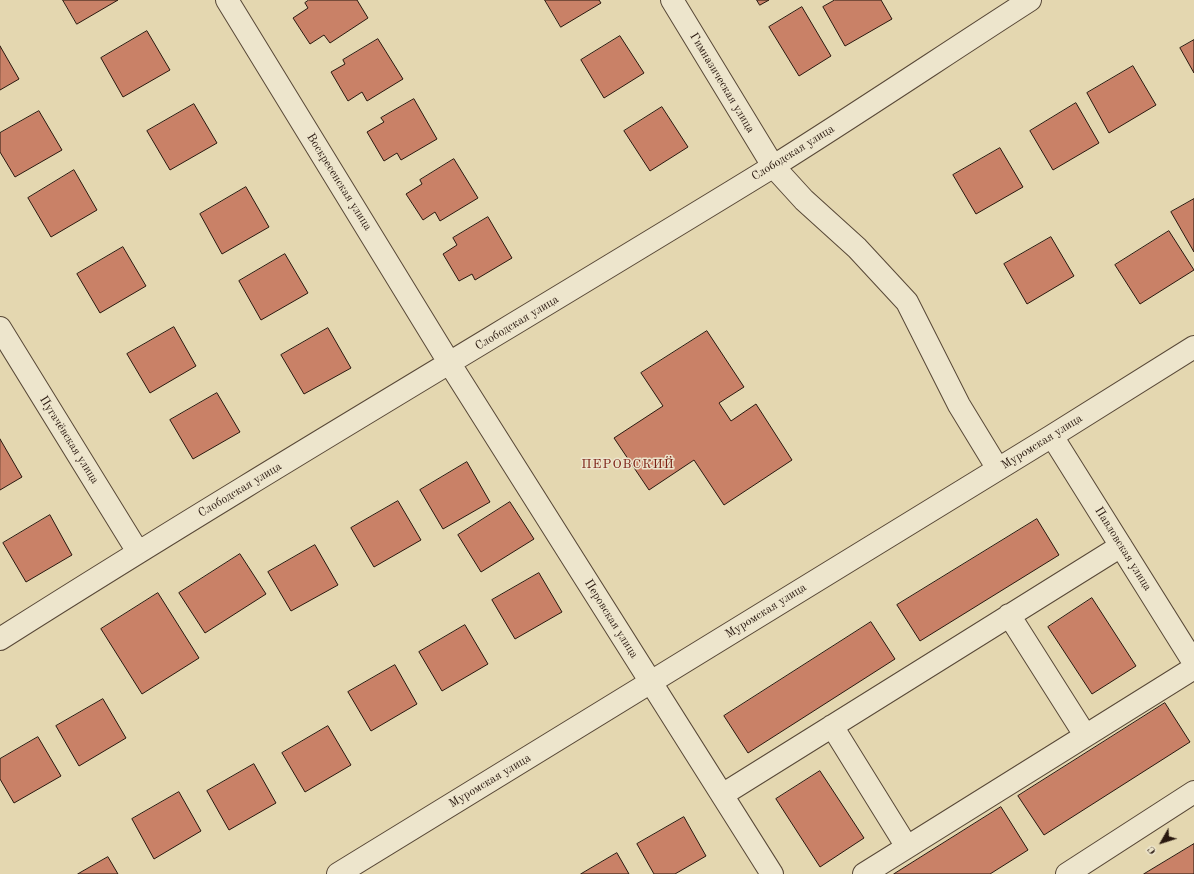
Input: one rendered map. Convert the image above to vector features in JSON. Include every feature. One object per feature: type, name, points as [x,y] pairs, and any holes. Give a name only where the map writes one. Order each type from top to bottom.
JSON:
[{"type":"street","name":"Воскресенская улица","points":[[227,0],[450,364]]},
{"type":"street","name":"Гимназическая улица","points":[[672,0],[773,166],[804,200],[857,248],[907,302],[959,405],[998,469]]},
{"type":"street","name":"Слободская улица","points":[[0,639],[138,552],[450,364],[773,166],[1030,0]]},
{"type":"street","name":"Пугачёвская улица","points":[[0,328],[138,552]]},
{"type":"street","name":"Муромская улица","points":[[338,874],[1052,436],[1194,347]]},
{"type":"street","name":"Перовская улица","points":[[450,364],[772,874]]},
{"type":"street","name":"Павловская улица","points":[[1052,436],[1194,663]]},
{"type":"street","points":[[722,795],[1121,546]]},
{"type":"street","points":[[1009,615],[1085,735]]},
{"type":"street","points":[[864,874],[1194,668]]},
{"type":"street","points":[[832,726],[907,847]]},
{"type":"street","points":[[1067,874],[1194,792]]},
{"type":"building","points":[[63,0],[118,0],[77,24]]},
{"type":"building","points":[[309,0],[357,0],[368,18],[330,43],[324,35],[310,44],[293,18],[308,8],[305,3]]},
{"type":"building","points":[[545,0],[599,0],[601,3],[561,27]]},
{"type":"building","points":[[757,0],[769,0],[760,5]]},
{"type":"building","points":[[835,0],[881,0],[892,19],[845,46],[823,7]]},
{"type":"building","points":[[802,7],[831,56],[799,76],[769,27]]},
{"type":"building","points":[[147,31],[170,70],[123,97],[101,58]]},
{"type":"building","points":[[620,36],[644,73],[604,98],[581,60]]},
{"type":"building","points":[[378,39],[403,79],[367,101],[362,92],[348,101],[331,72],[345,64],[343,60]]},
{"type":"building","points":[[1194,40],[1194,73],[1180,48]]},
{"type":"building","points":[[0,46],[19,79],[0,90]]},
{"type":"building","points":[[1133,66],[1156,105],[1109,133],[1087,93]]},
{"type":"building","points":[[414,99],[437,139],[401,160],[397,153],[384,161],[367,132],[384,122],[381,118]]},
{"type":"building","points":[[1076,103],[1099,143],[1053,170],[1030,131]]},
{"type":"building","points":[[194,104],[217,143],[170,170],[147,131]]},
{"type":"building","points":[[662,107],[688,147],[650,171],[624,131]]},
{"type":"building","points":[[39,111],[62,150],[15,177],[0,152],[0,133]]},
{"type":"building","points":[[1000,148],[1023,187],[976,214],[953,175]]},
{"type":"building","points":[[454,159],[478,198],[440,221],[435,212],[423,220],[406,194],[422,184],[420,180]]},
{"type":"building","points":[[74,170],[97,210],[51,237],[28,198]]},
{"type":"building","points":[[246,187],[269,227],[222,254],[200,214]]},
{"type":"building","points":[[1194,199],[1194,252],[1171,212]]},
{"type":"building","points":[[488,217],[512,258],[475,280],[472,274],[459,281],[443,254],[457,245],[453,238]]},
{"type":"building","points":[[1169,231],[1194,270],[1140,304],[1115,265]]},
{"type":"building","points":[[1051,237],[1074,276],[1027,304],[1004,264]]},
{"type":"building","points":[[123,247],[146,286],[100,313],[77,274]]},
{"type":"building","points":[[285,254],[308,293],[261,320],[239,281]]},
{"type":"building","points":[[174,327],[196,366],[150,393],[127,354]]},
{"type":"building","points":[[328,328],[351,368],[304,394],[281,355]]},
{"type":"building","points":[[707,331],[744,387],[719,403],[731,421],[756,404],[792,460],[724,505],[694,460],[649,490],[614,438],[663,406],[641,373]]},
{"type":"building","points":[[217,393],[240,432],[193,459],[170,420]]},
{"type":"building","points":[[0,439],[22,477],[0,490]]},
{"type":"building","points":[[467,462],[490,502],[443,529],[420,490]]},
{"type":"building","points":[[398,501],[421,540],[374,567],[351,528]]},
{"type":"building","points":[[510,502],[534,539],[481,572],[458,535]]},
{"type":"building","points":[[50,515],[72,555],[26,582],[3,543]]},
{"type":"building","points":[[1037,519],[1059,555],[920,641],[897,605]]},
{"type":"building","points":[[315,545],[338,585],[291,611],[268,572]]},
{"type":"building","points":[[240,554],[266,594],[205,633],[179,593]]},
{"type":"building","points":[[539,573],[562,612],[515,639],[492,600]]},
{"type":"building","points":[[158,593],[199,658],[142,694],[101,629]]},
{"type":"building","points":[[1092,598],[1136,666],[1092,694],[1048,627]]},
{"type":"building","points":[[871,622],[895,659],[748,753],[724,716]]},
{"type":"building","points":[[465,625],[488,664],[442,691],[419,652]]},
{"type":"building","points":[[395,665],[417,704],[371,731],[348,692]]},
{"type":"building","points":[[103,699],[126,738],[79,766],[56,726]]},
{"type":"building","points":[[1165,703],[1190,742],[1044,835],[1018,796]]},
{"type":"building","points":[[328,726],[351,765],[305,792],[282,753]]},
{"type":"building","points":[[38,737],[61,776],[14,803],[0,779],[0,759]]},
{"type":"building","points":[[254,764],[276,803],[229,830],[207,791]]},
{"type":"building","points":[[820,771],[864,838],[820,867],[776,799]]},
{"type":"building","points":[[179,792],[201,831],[154,859],[132,819]]},
{"type":"building","points":[[1001,807],[1028,850],[990,874],[894,874]]},
{"type":"building","points":[[684,817],[706,856],[675,874],[654,874],[637,844]]},
{"type":"building","points":[[1194,844],[1194,874],[1144,874]]},
{"type":"building","points":[[617,853],[629,874],[581,874]]},
{"type":"building","points":[[108,857],[118,874],[78,874]]},
{"type":"district","name":"ПЕРОВСКИЙ","points":[[628,465]]}]
